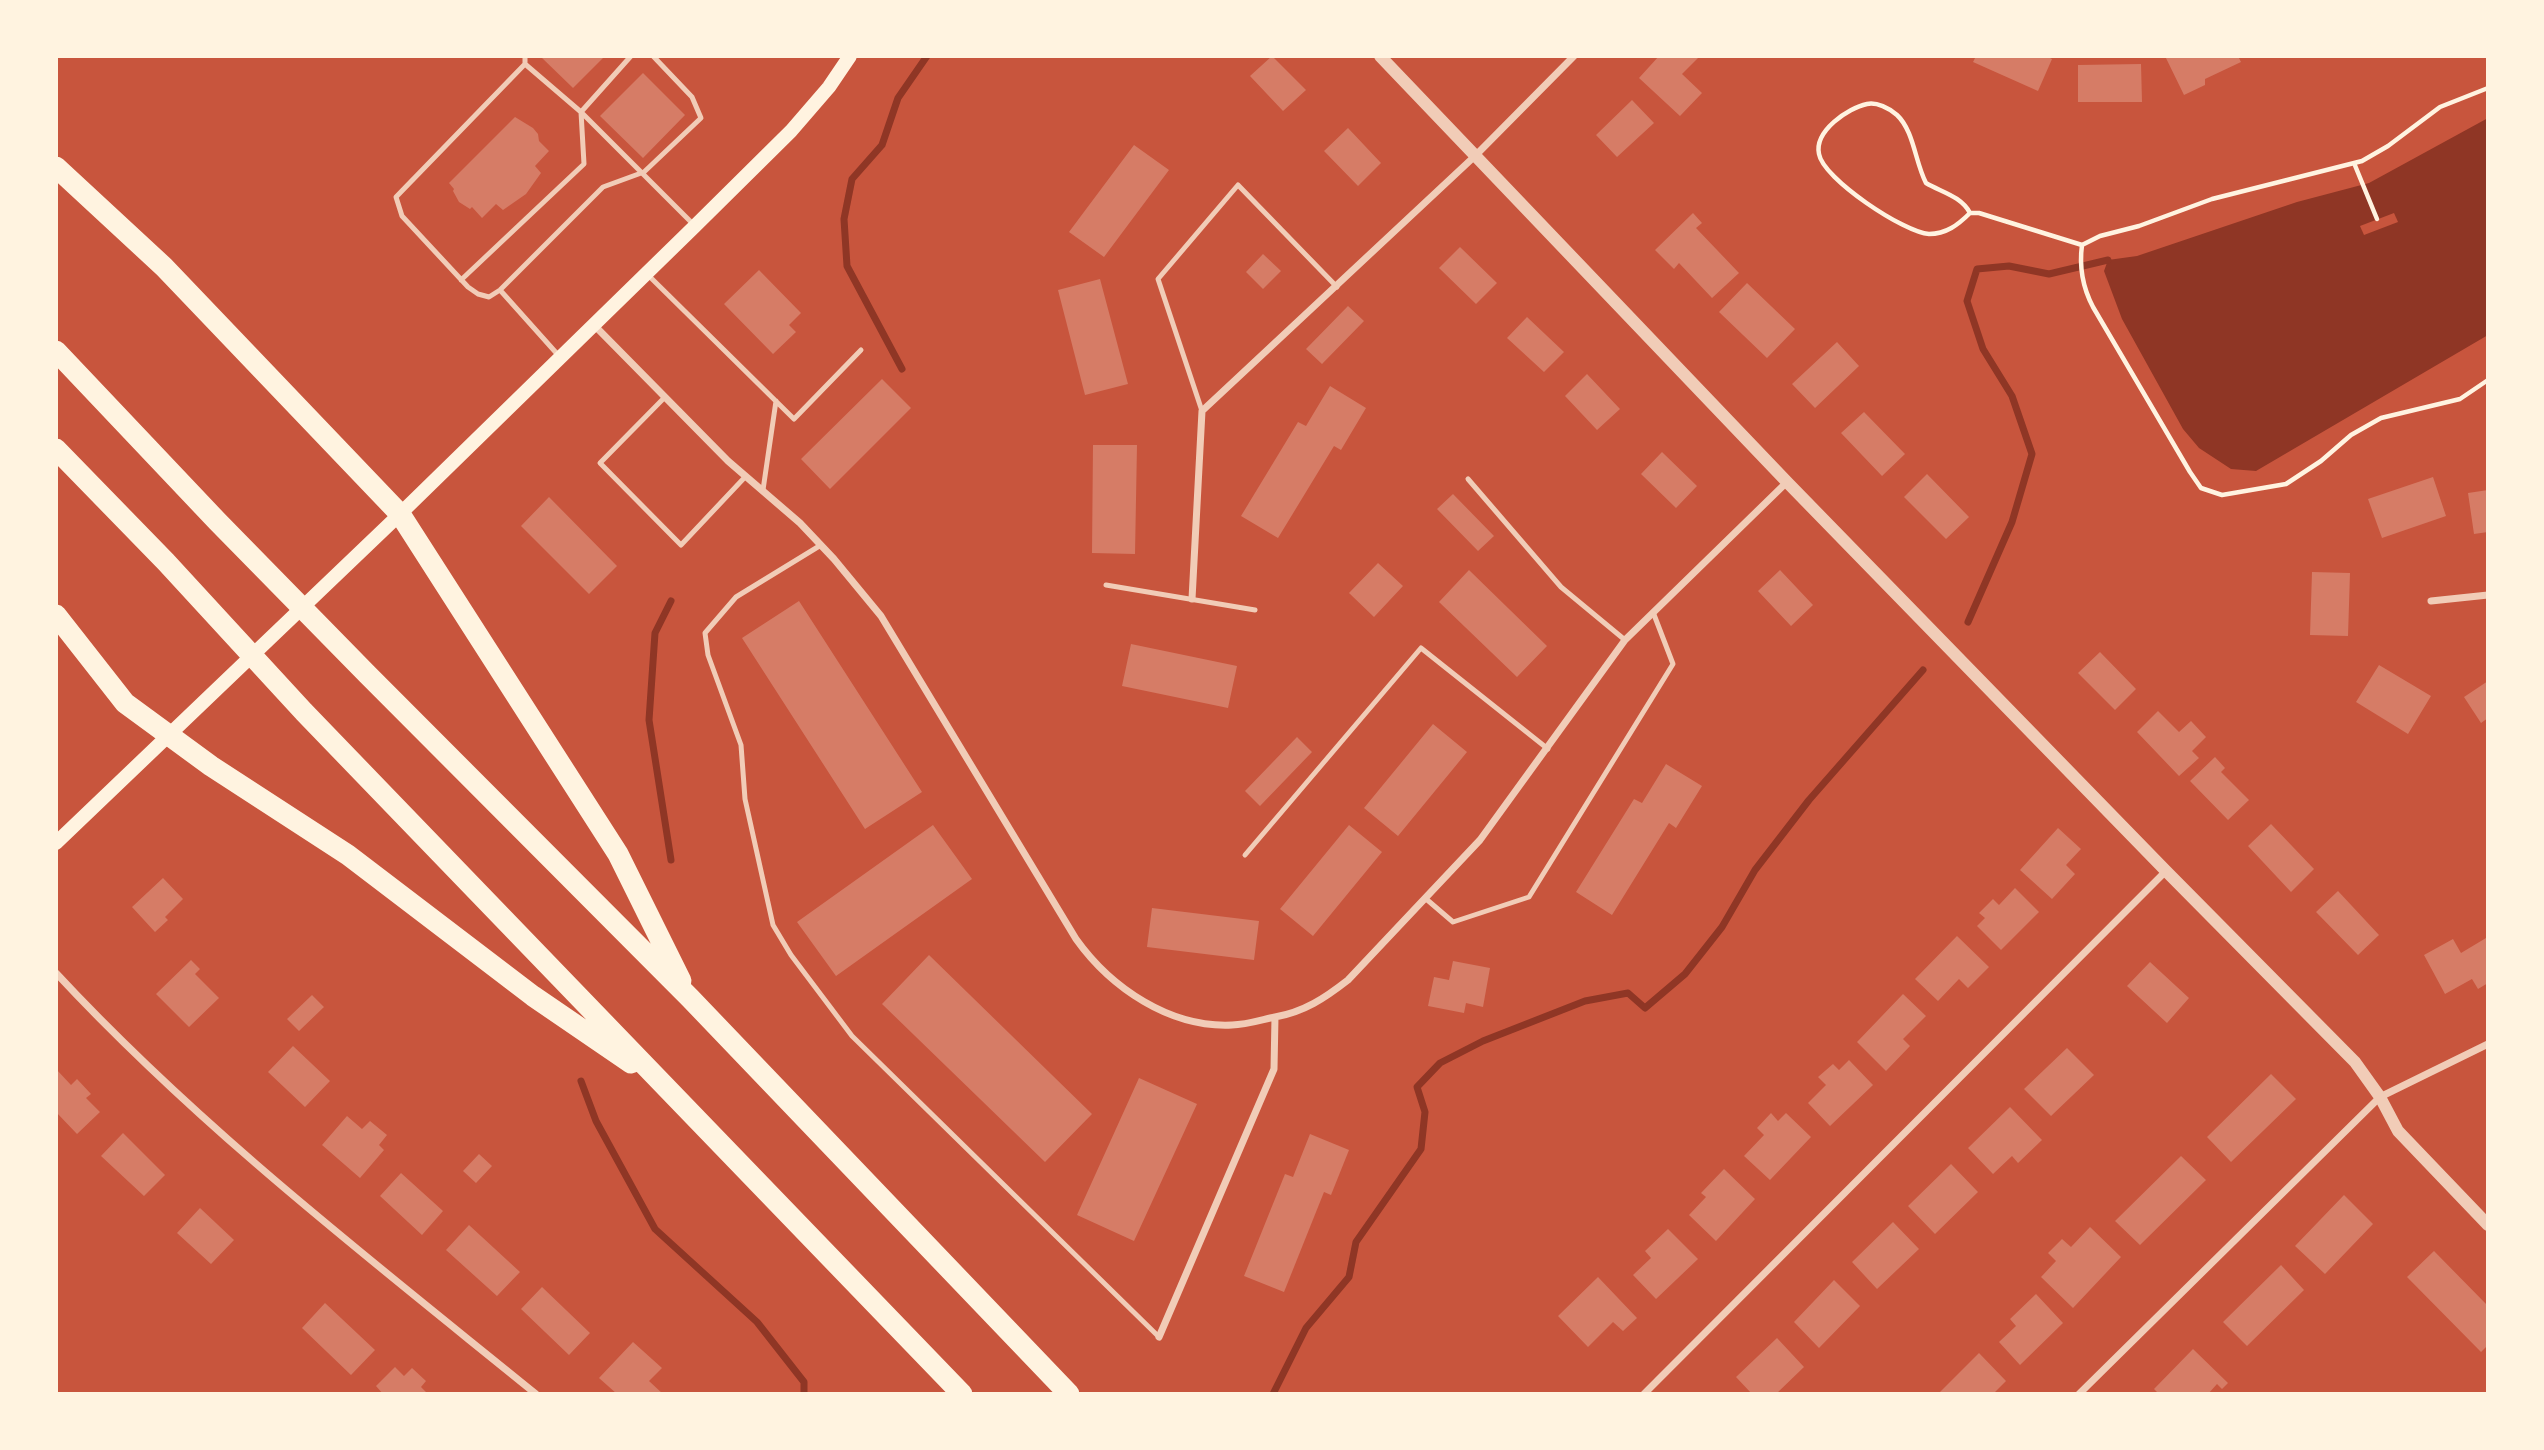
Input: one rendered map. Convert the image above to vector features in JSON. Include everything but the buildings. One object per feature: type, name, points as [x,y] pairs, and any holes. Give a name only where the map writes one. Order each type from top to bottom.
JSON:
[{"type":"highway","points":[[56,167],[164,267],[401,514],[618,854],[690,998]]},
{"type":"highway","points":[[56,351],[367,674],[690,998],[1069,1394]]},
{"type":"highway","points":[[56,449],[166,562],[304,712],[962,1394]]},
{"type":"highway","points":[[56,615],[125,703],[240,786],[348,855],[533,996],[668,1088]]},
{"type":"main road","points":[[56,842],[401,514],[695,226],[790,131],[829,87],[850,56]]},
{"type":"street","points":[[1380,56],[1787,482],[2355,1062],[2380,1097],[2398,1131],[2488,1225]]},
{"type":"street","points":[[1192,599],[1202,411],[1476,155],[1574,56]]},
{"type":"street","points":[[594,325],[728,461],[821,545],[881,616],[1076,939],[1109,978],[1151,1005],[1182,1018],[1232,1026],[1295,1013],[1323,999],[1348,980],[1480,840],[1625,640],[1787,482]]},
{"type":"street","points":[[2431,601],[2488,595]]},
{"type":"street","points":[[1644,1394],[2166,871]]},
{"type":"street","points":[[56,972],[124,1043],[217,1129],[303,1204],[536,1394]]},
{"type":"street","points":[[1160,1337],[1274,1069],[1275,1017]]},
{"type":"street","points":[[2078,1394],[2380,1097],[2488,1044]]},
{"type":"lane","points":[[525,56],[525,64],[396,197],[402,216],[461,280],[478,294],[489,297],[500,290],[603,187],[644,172],[701,118],[692,97],[653,56]]},
{"type":"lane","points":[[461,280],[584,164],[581,112],[631,56]]},
{"type":"lane","points":[[525,64],[644,172],[695,226]]},
{"type":"lane","points":[[1202,411],[1158,279],[1238,185],[1337,286]]},
{"type":"lane","points":[[647,273],[794,419],[861,350]]},
{"type":"lane","points":[[500,290],[561,358]]},
{"type":"lane","points":[[665,397],[600,463],[681,545],[746,476]]},
{"type":"lane","points":[[762,491],[776,401]]},
{"type":"lane","points":[[1468,479],[1561,587],[1625,640]]},
{"type":"lane","points":[[821,545],[736,597],[705,633],[708,655],[741,745],[745,799],[774,925],[791,955],[852,1036],[1160,1337]]},
{"type":"lane","points":[[1106,585],[1255,610]]},
{"type":"lane","points":[[1425,898],[1453,922],[1529,897],[1673,664],[1653,612]]},
{"type":"lane","points":[[1245,855],[1421,648],[1548,749]]},
{"type":"path","points":[[1970,213],[2001,219],[2081,245],[2100,236],[2139,226],[2212,199],[2354,163],[2388,146],[2440,107],[2488,88]]},
{"type":"path","points":[[1868,104],[1882,105],[1906,127],[1926,183],[1966,205],[1970,213],[1949,230],[1926,234],[1870,206],[1826,169],[1819,155],[1819,143],[1824,132],[1852,110],[1868,104]]},
{"type":"path","points":[[2354,163],[2377,219]]},
{"type":"path","points":[[2081,245],[2084,290],[2093,307],[2190,472],[2201,488],[2222,495],[2286,484],[2321,461],[2351,435],[2381,418],[2420,411],[2460,399],[2488,380]]},
{"type":"shaded area","points":[[2488,118],[2488,335],[2256,471],[2231,469],[2199,448],[2183,429],[2122,319],[2104,271],[2108,260],[2137,256],[2297,202],[2369,183]]},
{"type":"pier","points":[[2394,213],[2398,222],[2364,235],[2360,226]]},
{"type":"waterway","points":[[902,369],[847,266],[844,219],[852,179],[882,145],[898,98],[927,56]]},
{"type":"waterway","points":[[1968,622],[2012,522],[2032,454],[2012,396],[1983,349],[1967,301],[1977,269],[2009,266],[2049,274],[2108,260]]},
{"type":"waterway","points":[[671,601],[655,633],[649,720],[671,860]]},
{"type":"waterway","points":[[1273,1394],[1306,1328],[1349,1277],[1356,1242],[1421,1149],[1425,1112],[1417,1087],[1440,1063],[1483,1041],[1585,1001],[1628,993],[1645,1008],[1685,974],[1722,927],[1755,870],[1809,800],[1923,670]]},
{"type":"waterway","points":[[581,1081],[596,1121],[655,1229],[757,1322],[804,1382],[804,1394]]}]
